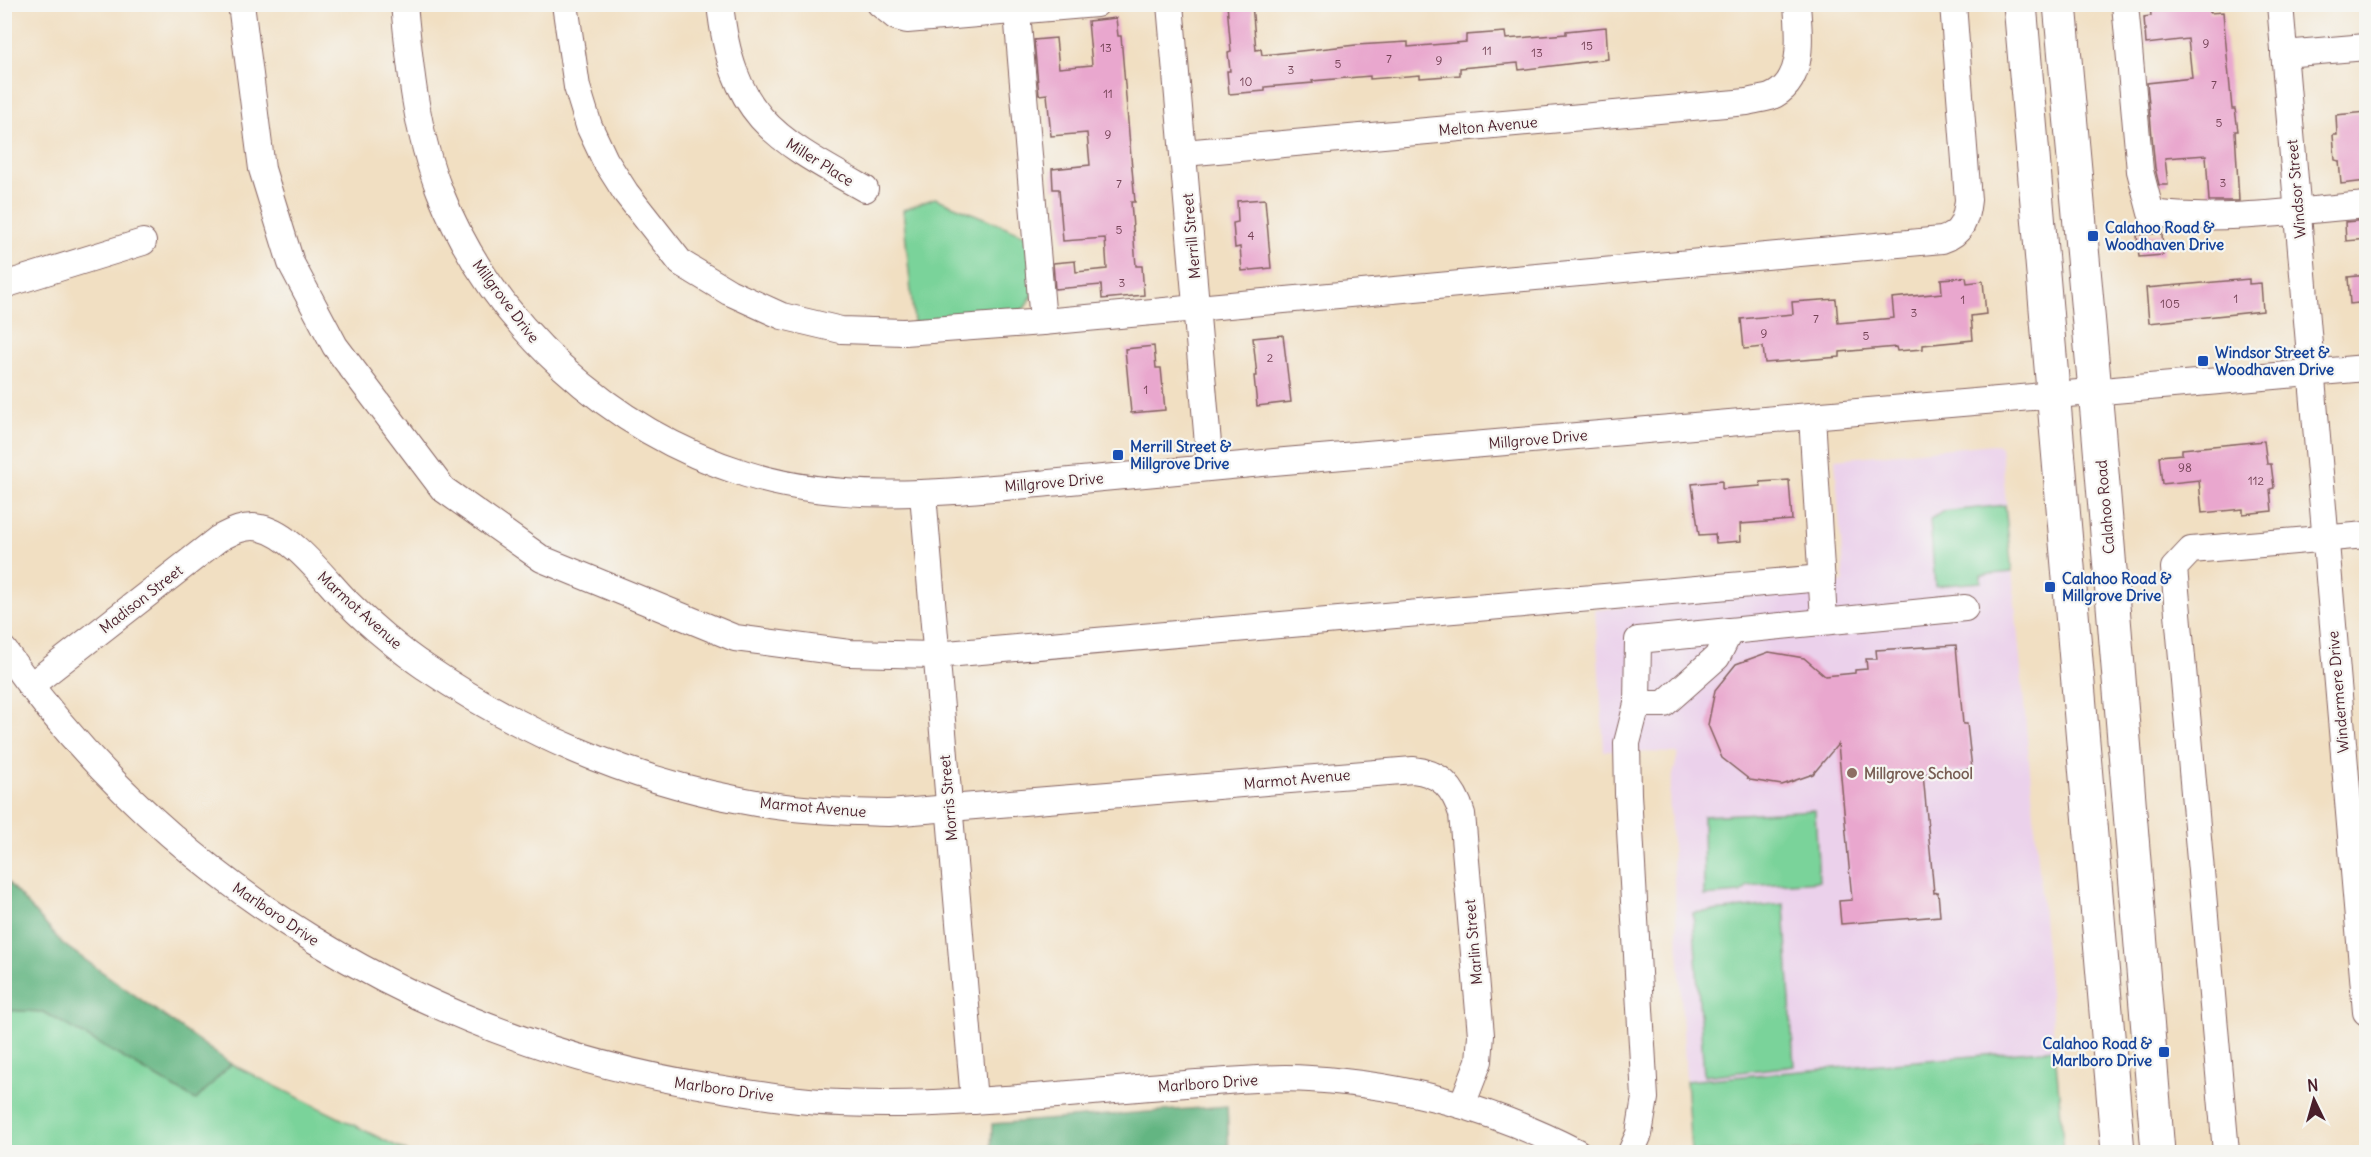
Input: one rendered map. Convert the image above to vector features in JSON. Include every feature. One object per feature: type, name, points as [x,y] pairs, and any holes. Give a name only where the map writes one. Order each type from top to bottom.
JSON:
[{"type":"main road","points":[[2019,4],[2055,396],[2118,1152]]},
{"type":"main road","name":"Calahoo Road","points":[[2060,4],[2158,1152]]},
{"type":"street","points":[[241,4],[262,169],[291,263],[336,346],[443,489],[542,559],[735,638],[849,653],[935,655],[1822,578]]},
{"type":"street","name":"Millgrove Drive","points":[[404,4],[415,103],[440,192],[460,235],[484,276],[511,314],[542,349],[594,394],[649,431],[697,455],[747,474],[789,484],[832,491],[923,494],[2367,368]]},
{"type":"street","points":[[566,4],[577,87],[589,126],[605,159],[626,193],[681,263],[729,292],[782,316],[841,330],[904,332],[1043,322],[1942,240],[1952,237],[1961,228],[1967,214],[1968,200],[1953,4]]},
{"type":"street","name":"Miller Place","points":[[720,4],[725,41],[732,69],[754,111],[771,130],[798,152],[865,189]]},
{"type":"street","points":[[880,4],[896,17],[907,20],[1096,4]]},
{"type":"street","name":"Merrill Street","points":[[1170,4],[1210,468]]},
{"type":"street","name":"Melton Avenue","points":[[1184,153],[1747,102],[1771,96],[1787,84],[1797,65],[1800,42],[1797,4]]},
{"type":"street","points":[[2125,4],[2140,171],[2151,213],[2186,218],[2367,205]]},
{"type":"street","name":"Windsor Street","points":[[2280,4],[2312,373]]},
{"type":"street","points":[[1017,12],[1043,322]]},
{"type":"street","points":[[2284,54],[2367,47]]},
{"type":"street","points":[[4,285],[143,242]]},
{"type":"street","name":"Windermere Drive","points":[[2312,373],[2367,1012]]},
{"type":"street","points":[[1812,416],[1824,620]]},
{"type":"street","name":"Morris Street","points":[[923,494],[974,1101]]},
{"type":"street","name":"Madison Street","points":[[30,686],[218,539],[235,529],[259,527]]},
{"type":"street","name":"Marmot Avenue","points":[[259,527],[277,534],[291,545],[351,606],[424,666],[484,705],[613,766],[678,787],[742,801],[819,811],[889,813],[1413,770],[1429,772],[1444,782]]},
{"type":"street","points":[[2226,1152],[2174,568],[2191,550],[2367,535]]},
{"type":"street","points":[[1631,1152],[1639,1134],[1645,1098],[1627,743],[1637,704],[1638,639],[1965,608]]},
{"type":"street","points":[[1637,704],[1664,704],[1718,657],[1730,630]]},
{"type":"street","name":"Marlboro Drive","points":[[4,650],[30,686],[93,760],[163,828],[232,884],[306,937],[395,987],[474,1022],[564,1054],[658,1079],[751,1094],[838,1103],[974,1101],[1244,1080],[1306,1078],[1414,1092],[1462,1105],[1496,1116],[1577,1152]]},
{"type":"street","name":"Marlin Street","points":[[1444,782],[1456,796],[1462,814],[1481,1035],[1479,1061],[1462,1105]]},
{"type":"shaded area","name":"Millgrove School","points":[[1993,444],[2001,447],[2055,1049],[1686,1081],[1669,793],[1678,753],[1604,751],[1595,610],[1844,583],[1835,459]]},
{"type":"green space","points":[[935,198],[1028,236],[1033,294],[1024,309],[1011,314],[914,323],[903,210]]},
{"type":"green space","points":[[2005,505],[2012,572],[1981,575],[1981,582],[1935,586],[1930,520],[1942,512]]},
{"type":"green space","points":[[1815,810],[1819,881],[1748,886],[1741,893],[1704,896],[1703,816]]},
{"type":"green space","points":[[5,879],[63,944],[231,1064],[196,1100],[44,1012],[5,1010]]},
{"type":"green space","points":[[1784,904],[1794,1066],[1704,1076],[1693,913]]},
{"type":"green space","points":[[5,1010],[44,1012],[195,1099],[231,1064],[408,1152],[5,1152]]},
{"type":"green space","points":[[2055,1049],[2064,1152],[1691,1152],[1686,1081]]},
{"type":"green space","points":[[1227,1106],[1229,1152],[991,1152],[992,1124]]},
{"type":"building","points":[[1227,4],[1252,4],[1256,50],[1261,49],[1262,55],[1408,42],[1408,47],[1466,42],[1466,35],[1505,32],[1506,39],[1566,34],[1566,31],[1606,27],[1608,59],[1519,70],[1518,63],[1460,68],[1460,75],[1420,78],[1420,75],[1370,79],[1370,76],[1312,81],[1313,83],[1265,87],[1265,91],[1229,94],[1227,71],[1230,71],[1228,53],[1231,52]]},
{"type":"building","points":[[2150,4],[2210,4],[2210,13],[2223,12],[2232,109],[2235,109],[2238,131],[2235,131],[2239,201],[2209,201],[2206,155],[2165,158],[2168,185],[2159,185],[2155,168],[2147,83],[2192,78],[2188,39],[2146,44],[2144,17],[2151,16]]},
{"type":"building","points":[[1116,18],[1118,36],[1121,36],[1135,202],[1131,202],[1136,266],[1142,266],[1144,295],[1102,299],[1101,285],[1055,289],[1053,263],[1075,261],[1076,272],[1107,269],[1105,238],[1063,241],[1059,189],[1053,189],[1052,169],[1090,165],[1087,133],[1051,136],[1047,94],[1039,95],[1034,40],[1056,38],[1059,68],[1092,65],[1088,21]]},
{"type":"building","points":[[2367,112],[2367,181],[2341,184],[2339,161],[2335,160],[2333,135],[2337,135],[2336,115]]},
{"type":"building","points":[[1265,199],[1271,268],[1242,271],[1240,247],[1235,248],[1233,223],[1238,222],[1237,201]]},
{"type":"building","points":[[2367,220],[2367,239],[2346,241],[2345,222]]},
{"type":"building","points":[[2162,233],[2163,255],[2139,257],[2137,235]]},
{"type":"building","points":[[2367,275],[2367,302],[2350,304],[2348,277]]},
{"type":"building","points":[[1966,277],[1967,283],[1983,281],[1986,314],[1971,316],[1973,340],[1923,345],[1923,349],[1897,351],[1896,347],[1840,352],[1840,357],[1765,363],[1763,347],[1744,349],[1741,319],[1793,314],[1792,302],[1836,299],[1838,323],[1894,318],[1892,298],[1942,293],[1941,279]]},
{"type":"building","points":[[2249,279],[2249,284],[2261,283],[2263,311],[2149,323],[2146,288]]},
{"type":"building","points":[[1283,335],[1291,402],[1257,406],[1253,338]]},
{"type":"building","points":[[1154,346],[1156,368],[1161,368],[1165,410],[1131,413],[1125,349]]},
{"type":"building","points":[[2264,441],[2267,464],[2271,464],[2274,488],[2270,489],[2272,511],[2243,514],[2243,509],[2202,513],[2199,480],[2162,484],[2159,456],[2182,454],[2182,449]]},
{"type":"building","points":[[1789,480],[1792,520],[1740,524],[1741,541],[1716,543],[1715,534],[1699,535],[1692,484],[1722,481],[1722,489],[1761,486],[1760,482]]},
{"type":"building","points":[[1956,645],[1963,724],[1967,724],[1972,769],[1923,774],[1934,893],[1938,892],[1940,916],[1841,924],[1839,901],[1852,900],[1838,744],[1813,774],[1782,785],[1750,780],[1722,758],[1708,725],[1715,690],[1736,664],[1769,652],[1804,658],[1825,676],[1855,673],[1855,670],[1867,669],[1866,659],[1877,659],[1876,650]]},
{"type":"place","name":"Calahoo Road & Woodhaven Drive","points":[[2093,236]]},
{"type":"place","name":"Windsor Street & Woodhaven Drive","points":[[2203,361]]},
{"type":"place","name":"Merrill Street & Millgrove Drive","points":[[1118,455]]},
{"type":"place","name":"Calahoo Road & Millgrove Drive","points":[[2050,587]]},
{"type":"place","name":"Millgrove School","points":[[1852,773]]},
{"type":"place","name":"Calahoo Road & Marlboro Drive","points":[[2164,1052]]}]
